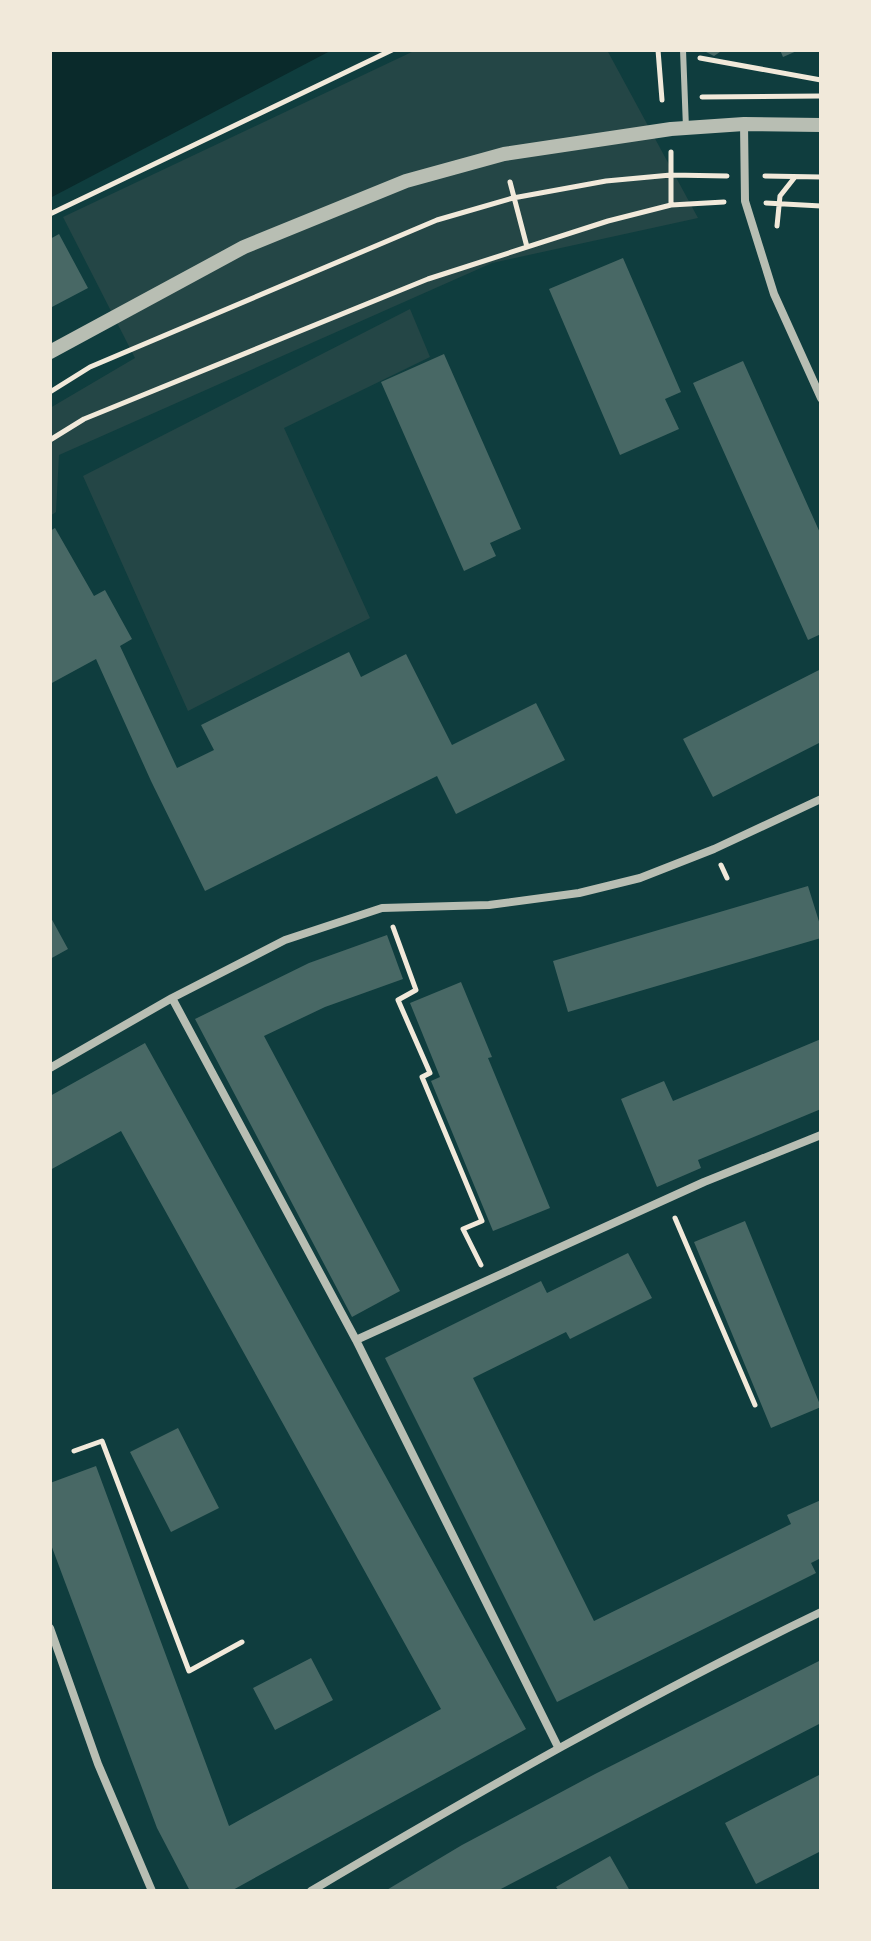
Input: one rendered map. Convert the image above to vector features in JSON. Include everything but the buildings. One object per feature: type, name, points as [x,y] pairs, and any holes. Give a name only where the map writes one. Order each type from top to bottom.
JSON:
[{"type":"street","points":[[744,124],[745,201],[774,294],[821,398]]},
{"type":"street","points":[[50,352],[244,247],[406,181],[504,154],[686,128],[744,124],[821,125]]},
{"type":"street","points":[[50,1068],[172,998],[285,940],[382,908],[489,905],[579,893],[640,878],[714,849],[821,799]]},
{"type":"street","points":[[172,998],[356,1340],[558,1747]]},
{"type":"street","points":[[356,1340],[666,1199],[821,1135]]},
{"type":"street","points":[[315,1890],[558,1747],[706,1667],[821,1612]]},
{"type":"street","points":[[50,1628],[98,1764],[152,1891]]},
{"type":"lane","points":[[683,52],[686,128]]},
{"type":"path","points":[[50,214],[392,50]]},
{"type":"path","points":[[662,100],[658,50],[683,52],[821,80]]},
{"type":"path","points":[[684,97],[821,96]]},
{"type":"path","points":[[50,392],[90,367],[437,220],[513,198],[606,181],[695,175]]},
{"type":"path","points":[[795,176],[821,177]]},
{"type":"path","points":[[510,182],[527,247]]},
{"type":"path","points":[[50,440],[84,419],[428,279],[608,221],[671,205],[745,201],[821,206]]},
{"type":"path","points":[[382,908],[393,928],[416,990],[398,1000],[430,1073],[422,1077],[482,1221],[463,1229],[488,1280]]},
{"type":"path","points":[[666,1199],[755,1405]]},
{"type":"path","points":[[74,1451],[102,1441],[189,1671],[242,1642]]},
{"type":"shaded area","points":[[50,50],[332,50],[50,198]]},
{"type":"shaded area","points":[[416,50],[607,50],[698,218],[492,263],[59,455],[56,512],[50,516],[50,408],[135,358],[63,217]]},
{"type":"shaded area","points":[[410,309],[430,357],[284,428],[370,618],[188,711],[83,476]]}]
